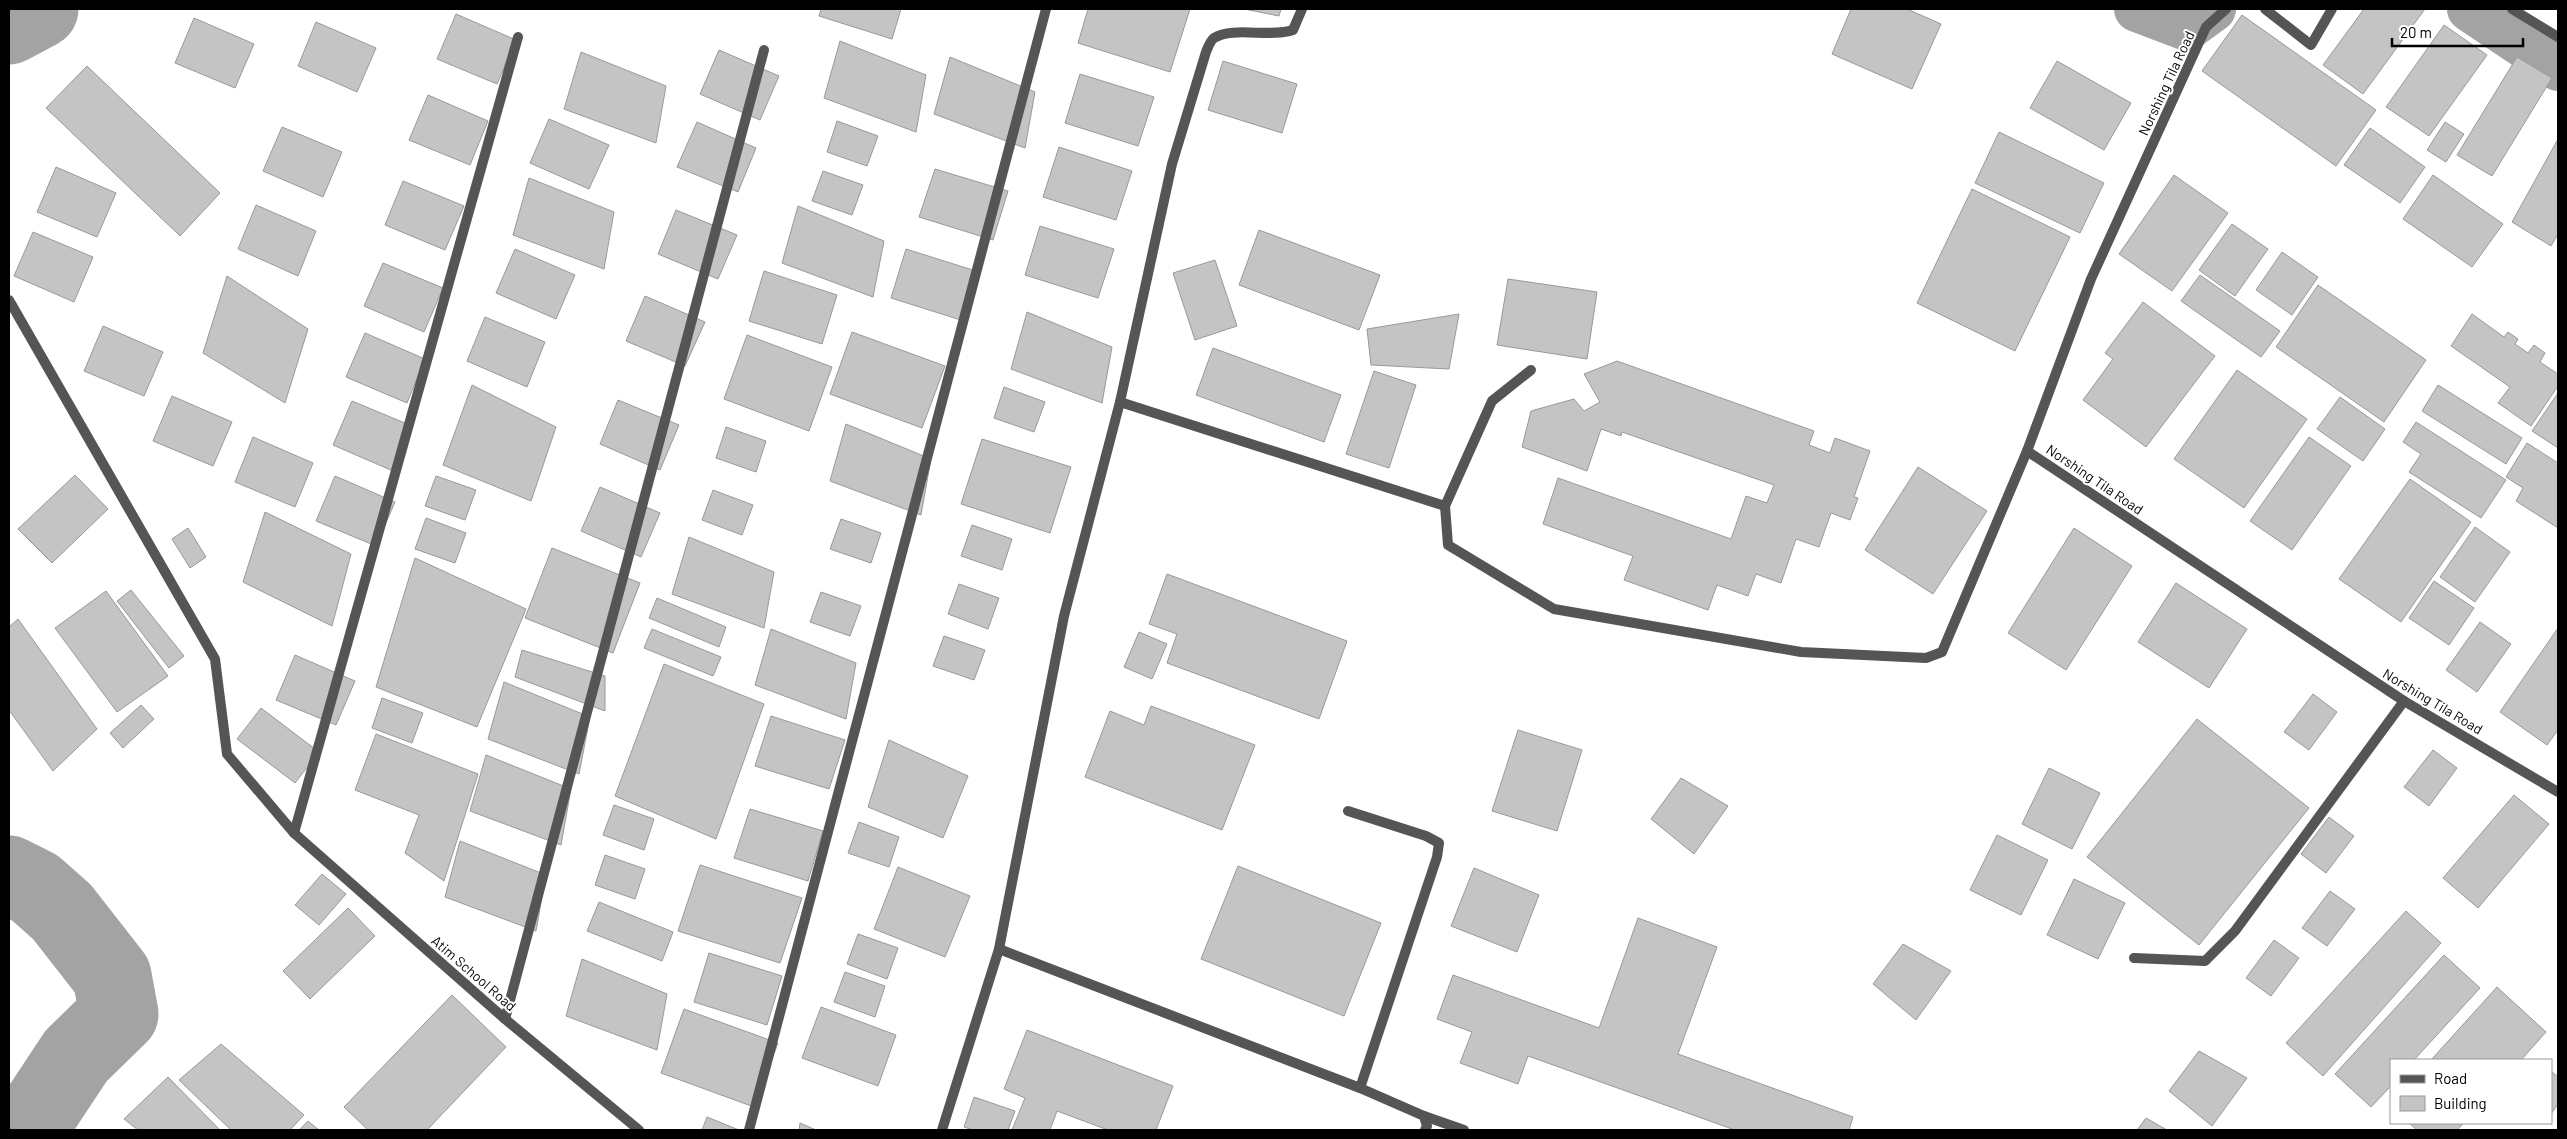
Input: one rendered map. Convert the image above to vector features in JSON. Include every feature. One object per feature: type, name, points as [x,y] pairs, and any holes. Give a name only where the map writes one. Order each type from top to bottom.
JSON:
[{"type":"street","points":[[749,1130],[1046,9]]},
{"type":"street","points":[[942,1130],[999,949],[1064,616],[1120,402],[1172,164],[1206,52],[1212,39],[1223,34],[1281,34],[1293,30],[1302,9]]},
{"type":"street","name":"Norshing Tila Road","points":[[2226,9],[2206,28],[2091,279],[2027,451],[2404,701],[2558,792]]},
{"type":"street","points":[[2265,9],[2311,45],[2332,9]]},
{"type":"street","points":[[2512,9],[2558,37]]},
{"type":"street","points":[[294,833],[518,37]]},
{"type":"street","points":[[505,1020],[764,50]]},
{"type":"street","name":"Atim School Road","points":[[9,300],[215,659],[227,754],[294,833],[505,1020],[640,1130]]},
{"type":"street","points":[[1531,370],[1492,402],[1445,506],[1448,545],[1554,610],[1801,652],[1926,658],[1942,652],[2027,451]]},
{"type":"street","points":[[1120,402],[1445,506]]},
{"type":"street","points":[[2134,958],[2205,961],[2235,930],[2404,701]]},
{"type":"street","points":[[1348,811],[1426,836],[1439,843],[1437,857],[1360,1088]]},
{"type":"street","points":[[999,949],[1464,1130]]},
{"type":"street","points":[[1424,1116],[1427,1126],[1424,1130]]},
{"type":"building","points":[[821,9],[901,9],[892,39],[819,16]]},
{"type":"building","points":[[1088,9],[1190,9],[1170,72],[1078,43]]},
{"type":"building","points":[[1244,9],[1281,9],[1279,16]]},
{"type":"building","points":[[1851,9],[1907,9],[1941,24],[1912,89],[1832,54]]},
{"type":"building","points":[[2364,9],[2425,9],[2363,94],[2323,65]]},
{"type":"building","points":[[456,14],[516,40],[497,84],[437,59]]},
{"type":"building","points":[[2242,15],[2376,110],[2336,166],[2202,71]]},
{"type":"building","points":[[194,18],[254,44],[235,88],[175,63]]},
{"type":"building","points":[[316,22],[376,48],[357,92],[298,66]]},
{"type":"building","points":[[2444,25],[2487,55],[2429,136],[2386,107]]},
{"type":"building","points":[[840,41],[926,75],[916,132],[824,98]]},
{"type":"building","points":[[719,50],[779,76],[760,120],[700,94]]},
{"type":"building","points":[[581,52],[666,86],[656,143],[564,109]]},
{"type":"building","points":[[950,57],[1035,92],[1025,148],[934,114]]},
{"type":"building","points":[[2517,57],[2552,78],[2492,176],[2457,155]]},
{"type":"building","points":[[1223,61],[1297,84],[1282,133],[1208,110]]},
{"type":"building","points":[[2057,61],[2131,103],[2104,150],[2030,108]]},
{"type":"building","points":[[87,66],[220,193],[180,236],[46,108]]},
{"type":"building","points":[[1080,74],[1154,97],[1138,146],[1065,123]]},
{"type":"building","points":[[428,95],[488,121],[470,165],[409,140]]},
{"type":"building","points":[[549,119],[609,145],[589,189],[530,163]]},
{"type":"building","points":[[837,121],[878,136],[867,166],[827,152]]},
{"type":"building","points":[[697,122],[756,148],[738,192],[677,167]]},
{"type":"building","points":[[2445,122],[2464,134],[2446,162],[2427,150]]},
{"type":"building","points":[[282,127],[342,152],[323,197],[263,171]]},
{"type":"building","points":[[2370,128],[2425,167],[2400,203],[2344,165]]},
{"type":"building","points":[[1999,132],[2104,183],[2080,233],[1975,183]]},
{"type":"building","points":[[2558,139],[2558,234],[2551,246],[2512,222]]},
{"type":"building","points":[[1059,147],[1132,171],[1116,220],[1043,197]]},
{"type":"building","points":[[56,167],[116,193],[97,237],[37,212]]},
{"type":"building","points":[[935,169],[1008,191],[993,240],[919,217]]},
{"type":"building","points":[[823,171],[863,185],[852,215],[812,201]]},
{"type":"building","points":[[2174,175],[2228,213],[2172,291],[2119,254]]},
{"type":"building","points":[[2433,175],[2503,224],[2472,267],[2403,219]]},
{"type":"building","points":[[529,178],[614,212],[604,269],[513,235]]},
{"type":"building","points":[[403,181],[464,206],[445,250],[385,225]]},
{"type":"building","points":[[1972,189],[2070,237],[2015,351],[1917,303]]},
{"type":"building","points":[[256,205],[316,231],[298,276],[238,249]]},
{"type":"building","points":[[798,206],[884,241],[873,297],[782,263]]},
{"type":"building","points":[[676,210],[737,235],[718,279],[658,254]]},
{"type":"building","points":[[2232,224],[2268,249],[2235,296],[2199,270]]},
{"type":"building","points":[[1040,226],[1114,249],[1098,298],[1025,275]]},
{"type":"building","points":[[1259,230],[1380,275],[1359,330],[1239,285]]},
{"type":"building","points":[[33,232],[93,257],[74,302],[14,276]]},
{"type":"building","points":[[515,249],[575,275],[556,319],[496,293]]},
{"type":"building","points":[[906,249],[979,272],[964,321],[891,298]]},
{"type":"building","points":[[2282,252],[2318,277],[2292,315],[2256,290]]},
{"type":"building","points":[[1215,260],[1237,326],[1195,340],[1173,273]]},
{"type":"building","points":[[383,263],[443,288],[424,332],[364,306]]},
{"type":"building","points":[[764,271],[837,295],[822,344],[749,321]]},
{"type":"building","points":[[2200,275],[2280,331],[2261,357],[2181,301]]},
{"type":"building","points":[[227,276],[308,329],[285,403],[203,353]]},
{"type":"building","points":[[1508,279],[1597,292],[1587,359],[1497,345]]},
{"type":"building","points":[[2318,285],[2426,360],[2384,422],[2276,347]]},
{"type":"building","points":[[645,296],[705,322],[685,366],[626,341]]},
{"type":"building","points":[[2143,302],[2215,356],[2146,447],[2083,400],[2113,359],[2105,353]]},
{"type":"building","points":[[1027,312],[1112,347],[1102,403],[1011,369]]},
{"type":"building","points":[[1459,314],[1449,369],[1371,365],[1367,329]]},
{"type":"building","points":[[2472,314],[2504,337],[2508,332],[2518,339],[2515,344],[2528,353],[2534,345],[2545,353],[2540,362],[2558,374],[2558,386],[2531,426],[2498,403],[2510,387],[2451,346]]},
{"type":"building","points":[[485,317],[545,342],[527,387],[467,361]]},
{"type":"building","points":[[103,326],[163,352],[144,396],[84,371]]},
{"type":"building","points":[[852,332],[945,366],[922,428],[830,394]]},
{"type":"building","points":[[365,333],[425,359],[407,403],[346,377]]},
{"type":"building","points":[[747,335],[832,367],[809,431],[724,399]]},
{"type":"building","points":[[1213,348],[1341,395],[1324,442],[1196,395]]},
{"type":"building","points":[[1617,361],[1814,431],[1809,445],[1830,453],[1835,438],[1870,451],[1854,497],[1858,498],[1850,520],[1831,513],[1819,547],[1796,539],[1781,583],[1756,574],[1748,596],[1717,585],[1708,610],[1624,580],[1633,556],[1543,524],[1558,478],[1731,539],[1746,496],[1767,503],[1774,485],[1622,432],[1621,436],[1601,429],[1587,471],[1522,447],[1531,411],[1574,399],[1584,411],[1600,402],[1584,374]]},
{"type":"building","points":[[2237,370],[2307,419],[2244,508],[2174,459]]},
{"type":"building","points":[[1374,371],[1416,385],[1389,468],[1346,454]]},
{"type":"building","points":[[472,385],[556,427],[531,501],[443,465]]},
{"type":"building","points":[[2438,385],[2522,438],[2506,464],[2422,411]]},
{"type":"building","points":[[1004,387],[1045,402],[1034,432],[994,418]]},
{"type":"building","points":[[2558,393],[2558,448],[2532,431]]},
{"type":"building","points":[[172,396],[232,422],[213,466],[153,441]]},
{"type":"building","points":[[2340,397],[2385,429],[2363,461],[2317,429]]},
{"type":"building","points":[[618,400],[679,425],[660,470],[600,444]]},
{"type":"building","points":[[352,401],[412,426],[393,471],[333,445]]},
{"type":"building","points":[[2416,422],[2506,480],[2481,518],[2409,472],[2421,454],[2403,442]]},
{"type":"building","points":[[846,424],[931,459],[921,515],[830,481]]},
{"type":"building","points":[[726,427],[766,441],[756,472],[716,458]]},
{"type":"building","points":[[253,437],[313,463],[295,507],[235,482]]},
{"type":"building","points":[[2309,437],[2351,466],[2292,550],[2250,521]]},
{"type":"building","points":[[982,439],[1071,467],[1050,533],[961,504]]},
{"type":"building","points":[[2527,443],[2558,463],[2558,528],[2516,501],[2523,488],[2506,477]]},
{"type":"building","points":[[1918,467],[1987,511],[1933,594],[1865,550]]},
{"type":"building","points":[[75,475],[108,509],[52,563],[18,529]]},
{"type":"building","points":[[335,476],[395,502],[376,546],[316,521]]},
{"type":"building","points":[[436,476],[476,490],[465,520],[425,506]]},
{"type":"building","points":[[2410,479],[2471,522],[2401,622],[2339,579]]},
{"type":"building","points":[[600,487],[660,513],[641,557],[581,531]]},
{"type":"building","points":[[713,490],[753,505],[742,535],[702,520]]},
{"type":"building","points":[[265,512],[351,554],[332,626],[243,582]]},
{"type":"building","points":[[426,518],[466,533],[455,563],[415,549]]},
{"type":"building","points":[[841,519],[881,533],[871,563],[830,549]]},
{"type":"building","points":[[972,525],[1012,539],[1002,570],[961,556]]},
{"type":"building","points":[[2475,527],[2510,552],[2475,602],[2440,577]]},
{"type":"building","points":[[188,528],[206,557],[190,568],[172,539]]},
{"type":"building","points":[[2074,528],[2132,566],[2066,670],[2008,633]]},
{"type":"building","points":[[689,537],[774,572],[764,628],[672,594]]},
{"type":"building","points":[[552,548],[640,583],[613,653],[525,618]]},
{"type":"building","points":[[415,558],[526,609],[477,727],[376,687]]},
{"type":"building","points":[[1167,574],[1347,641],[1319,719],[1167,663],[1177,634],[1149,624]]},
{"type":"building","points":[[2434,581],[2474,608],[2449,645],[2409,618]]},
{"type":"building","points":[[2176,583],[2247,629],[2209,688],[2138,642]]},
{"type":"building","points":[[959,584],[999,598],[988,629],[948,614]]},
{"type":"building","points":[[131,590],[184,656],[169,668],[117,601]]},
{"type":"building","points":[[106,591],[168,676],[117,712],[55,628]]},
{"type":"building","points":[[821,592],[861,606],[850,636],[810,622]]},
{"type":"building","points":[[657,598],[726,627],[719,647],[649,618]]},
{"type":"building","points":[[18,619],[97,729],[53,771],[9,710],[9,627]]},
{"type":"building","points":[[2480,622],[2511,644],[2477,692],[2446,670]]},
{"type":"building","points":[[2558,628],[2558,730],[2547,745],[2500,712]]},
{"type":"building","points":[[652,629],[721,657],[713,676],[644,648]]},
{"type":"building","points":[[771,629],[856,663],[846,719],[755,685]]},
{"type":"building","points":[[1139,632],[1167,644],[1152,679],[1124,667]]},
{"type":"building","points":[[944,636],[985,650],[974,680],[933,666]]},
{"type":"building","points":[[522,650],[605,676],[605,711],[515,677]]},
{"type":"building","points":[[295,655],[355,681],[336,725],[276,700]]},
{"type":"building","points":[[664,664],[764,704],[716,839],[615,796]]},
{"type":"building","points":[[504,682],[590,717],[579,774],[488,739]]},
{"type":"building","points":[[2313,694],[2337,712],[2309,750],[2284,732]]},
{"type":"building","points":[[382,698],[423,713],[412,743],[372,728]]},
{"type":"building","points":[[141,705],[154,719],[123,748],[110,733]]},
{"type":"building","points":[[1151,706],[1255,745],[1222,830],[1085,777],[1110,711],[1144,725]]},
{"type":"building","points":[[261,708],[319,752],[295,783],[237,739]]},
{"type":"building","points":[[771,716],[845,740],[829,789],[755,766]]},
{"type":"building","points":[[2197,719],[2309,808],[2199,945],[2087,857]]},
{"type":"building","points":[[1518,730],[1582,750],[1557,831],[1492,811]]},
{"type":"building","points":[[376,734],[478,774],[444,881],[405,853],[419,815],[355,790]]},
{"type":"building","points":[[889,740],[968,776],[943,838],[868,807]]},
{"type":"building","points":[[2433,750],[2457,768],[2429,806],[2404,787]]},
{"type":"building","points":[[486,755],[571,789],[561,845],[470,811]]},
{"type":"building","points":[[2049,768],[2100,793],[2072,849],[2022,824]]},
{"type":"building","points":[[1681,778],[1728,806],[1694,854],[1651,819]]},
{"type":"building","points":[[2514,795],[2549,824],[2478,908],[2443,878]]},
{"type":"building","points":[[614,805],[654,819],[644,850],[603,835]]},
{"type":"building","points":[[750,809],[823,831],[808,881],[734,858]]},
{"type":"building","points":[[2329,817],[2354,836],[2326,873],[2301,854]]},
{"type":"building","points":[[859,822],[899,837],[889,867],[848,853]]},
{"type":"building","points":[[1997,835],[2048,860],[2021,915],[1970,890]]},
{"type":"building","points":[[460,841],[546,875],[536,931],[445,897]]},
{"type":"building","points":[[605,855],[645,869],[635,899],[595,885]]},
{"type":"building","points":[[700,865],[802,898],[780,963],[678,931]]},
{"type":"building","points":[[1238,866],[1381,923],[1344,1016],[1201,959]]},
{"type":"building","points":[[898,867],[970,896],[945,957],[874,929]]},
{"type":"building","points":[[1474,868],[1539,895],[1517,952],[1451,926]]},
{"type":"building","points":[[322,874],[346,894],[319,925],[295,905]]},
{"type":"building","points":[[2074,879],[2125,903],[2098,959],[2047,935]]},
{"type":"building","points":[[2330,891],[2355,909],[2327,946],[2302,928]]},
{"type":"building","points":[[599,902],[673,932],[662,961],[587,931]]},
{"type":"building","points":[[348,908],[375,936],[310,999],[283,971]]},
{"type":"building","points":[[2406,911],[2441,943],[2323,1076],[2286,1043]]},
{"type":"building","points":[[1638,918],[1717,947],[1678,1054],[1853,1117],[1849,1130],[1735,1130],[1528,1056],[1518,1084],[1460,1063],[1472,1032],[1437,1019],[1453,975],[1599,1028]]},
{"type":"building","points":[[858,934],[898,948],[887,979],[847,964]]},
{"type":"building","points":[[2274,940],[2299,958],[2271,996],[2246,978]]},
{"type":"building","points":[[1903,944],[1951,971],[1916,1020],[1873,984]]},
{"type":"building","points":[[709,953],[782,976],[767,1025],[694,1002]]},
{"type":"building","points":[[2444,955],[2480,988],[2415,1059],[2390,1059],[2390,1087],[2371,1107],[2335,1074]]},
{"type":"building","points":[[582,959],[667,994],[657,1050],[566,1016]]},
{"type":"building","points":[[845,972],[885,986],[875,1017],[834,1002]]},
{"type":"building","points":[[2497,987],[2546,1032],[2522,1059],[2432,1059]]},
{"type":"building","points":[[452,995],[506,1047],[427,1130],[368,1130],[344,1107]]},
{"type":"building","points":[[821,1007],[896,1035],[878,1086],[802,1058]]},
{"type":"building","points":[[684,1009],[778,1043],[754,1107],[661,1073]]},
{"type":"building","points":[[1027,1030],[1173,1086],[1156,1130],[1108,1130],[1057,1111],[1050,1130],[1012,1130],[1025,1098],[1004,1089]]},
{"type":"building","points":[[221,1044],[304,1115],[290,1130],[231,1130],[179,1080]]},
{"type":"building","points":[[2199,1051],[2247,1078],[2212,1126],[2169,1091]]},
{"type":"building","points":[[2552,1072],[2558,1077],[2558,1104],[2552,1113]]},
{"type":"building","points":[[168,1077],[220,1130],[138,1130],[124,1119]]},
{"type":"building","points":[[974,1097],[1015,1111],[1008,1130],[973,1130],[964,1127]]},
{"type":"building","points":[[707,1117],[739,1130],[702,1130]]},
{"type":"building","points":[[2146,1118],[2167,1130],[2137,1130]]},
{"type":"building","points":[[308,1121],[319,1130],[299,1130]]},
{"type":"building","points":[[800,1123],[816,1130],[799,1130]]},
{"type":"building","points":[[2410,1124],[2463,1124],[2457,1130],[2417,1130]]},
{"type":"waterway","points":[[9,25],[39,9]]},
{"type":"waterway","points":[[2137,9],[2187,28],[2213,9]]},
{"type":"waterway","points":[[2470,9],[2558,68]]},
{"type":"waterway","points":[[9,875],[35,888],[62,912],[112,976],[119,1014],[76,1056],[27,1130]]}]
